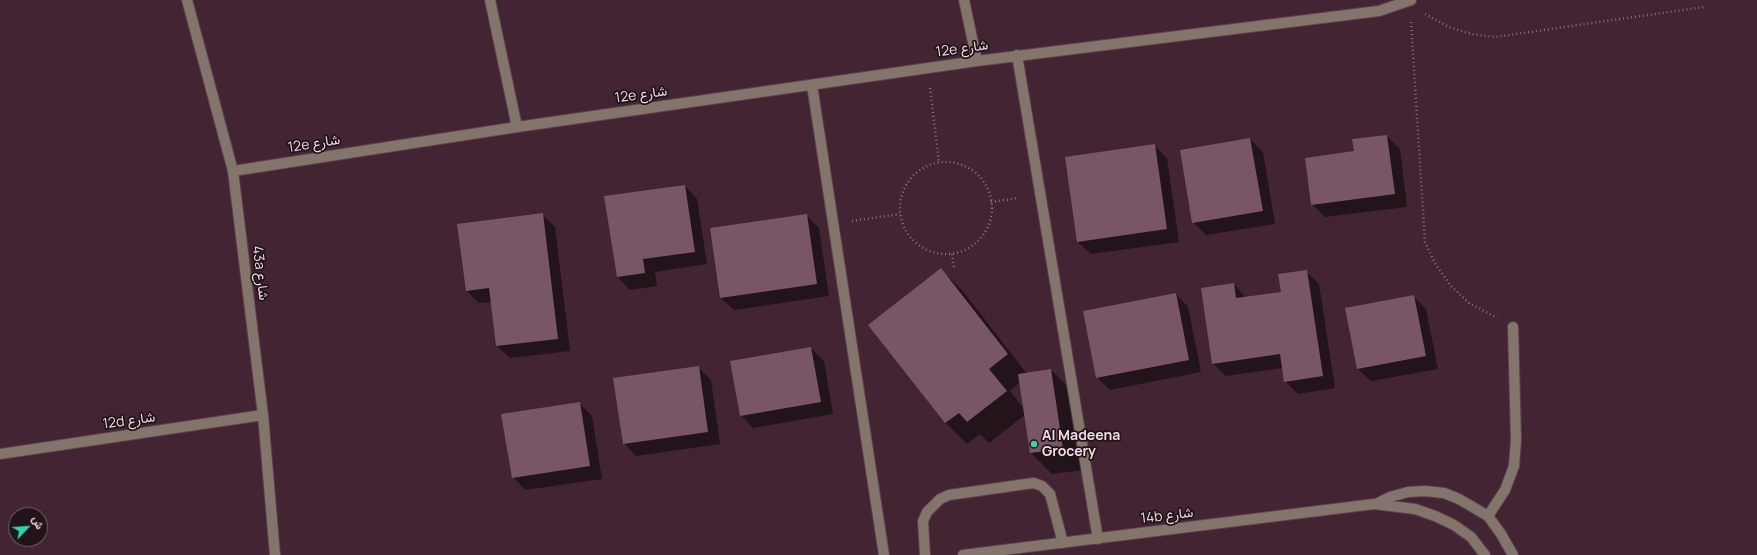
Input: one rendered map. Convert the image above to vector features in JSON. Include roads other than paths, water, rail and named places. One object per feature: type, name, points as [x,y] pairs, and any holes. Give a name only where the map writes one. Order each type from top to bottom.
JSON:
[{"type":"street","name":"43a شارع","points":[[187,0],[233,171],[263,415],[275,555]]},
{"type":"street","points":[[490,0],[517,127]]},
{"type":"street","points":[[964,0],[977,61]]},
{"type":"street","name":"12e شارع","points":[[233,171],[517,127],[1017,55],[1379,11],[1410,1]]},
{"type":"street","points":[[1017,55],[1098,539]]},
{"type":"street","points":[[812,84],[884,555]]},
{"type":"street","points":[[1513,326],[1516,440],[1514,466],[1505,490],[1488,516],[1501,534],[1513,555]]},
{"type":"street","name":"12d شارع","points":[[0,454],[263,415]]},
{"type":"street","points":[[925,555],[923,521],[926,512],[940,499],[948,495],[1026,484],[1042,486],[1050,494],[1063,543]]},
{"type":"street","name":"14b شارع","points":[[1374,504],[1390,497],[1408,492],[1425,491],[1444,493],[1460,499],[1488,516]]},
{"type":"street","name":"14b شارع","points":[[963,555],[1035,550],[1063,543],[1374,504],[1415,509],[1454,525],[1471,537],[1485,555]]},
{"type":"place","name":"Al Madeena Grocery","points":[[1034,444]]}]
